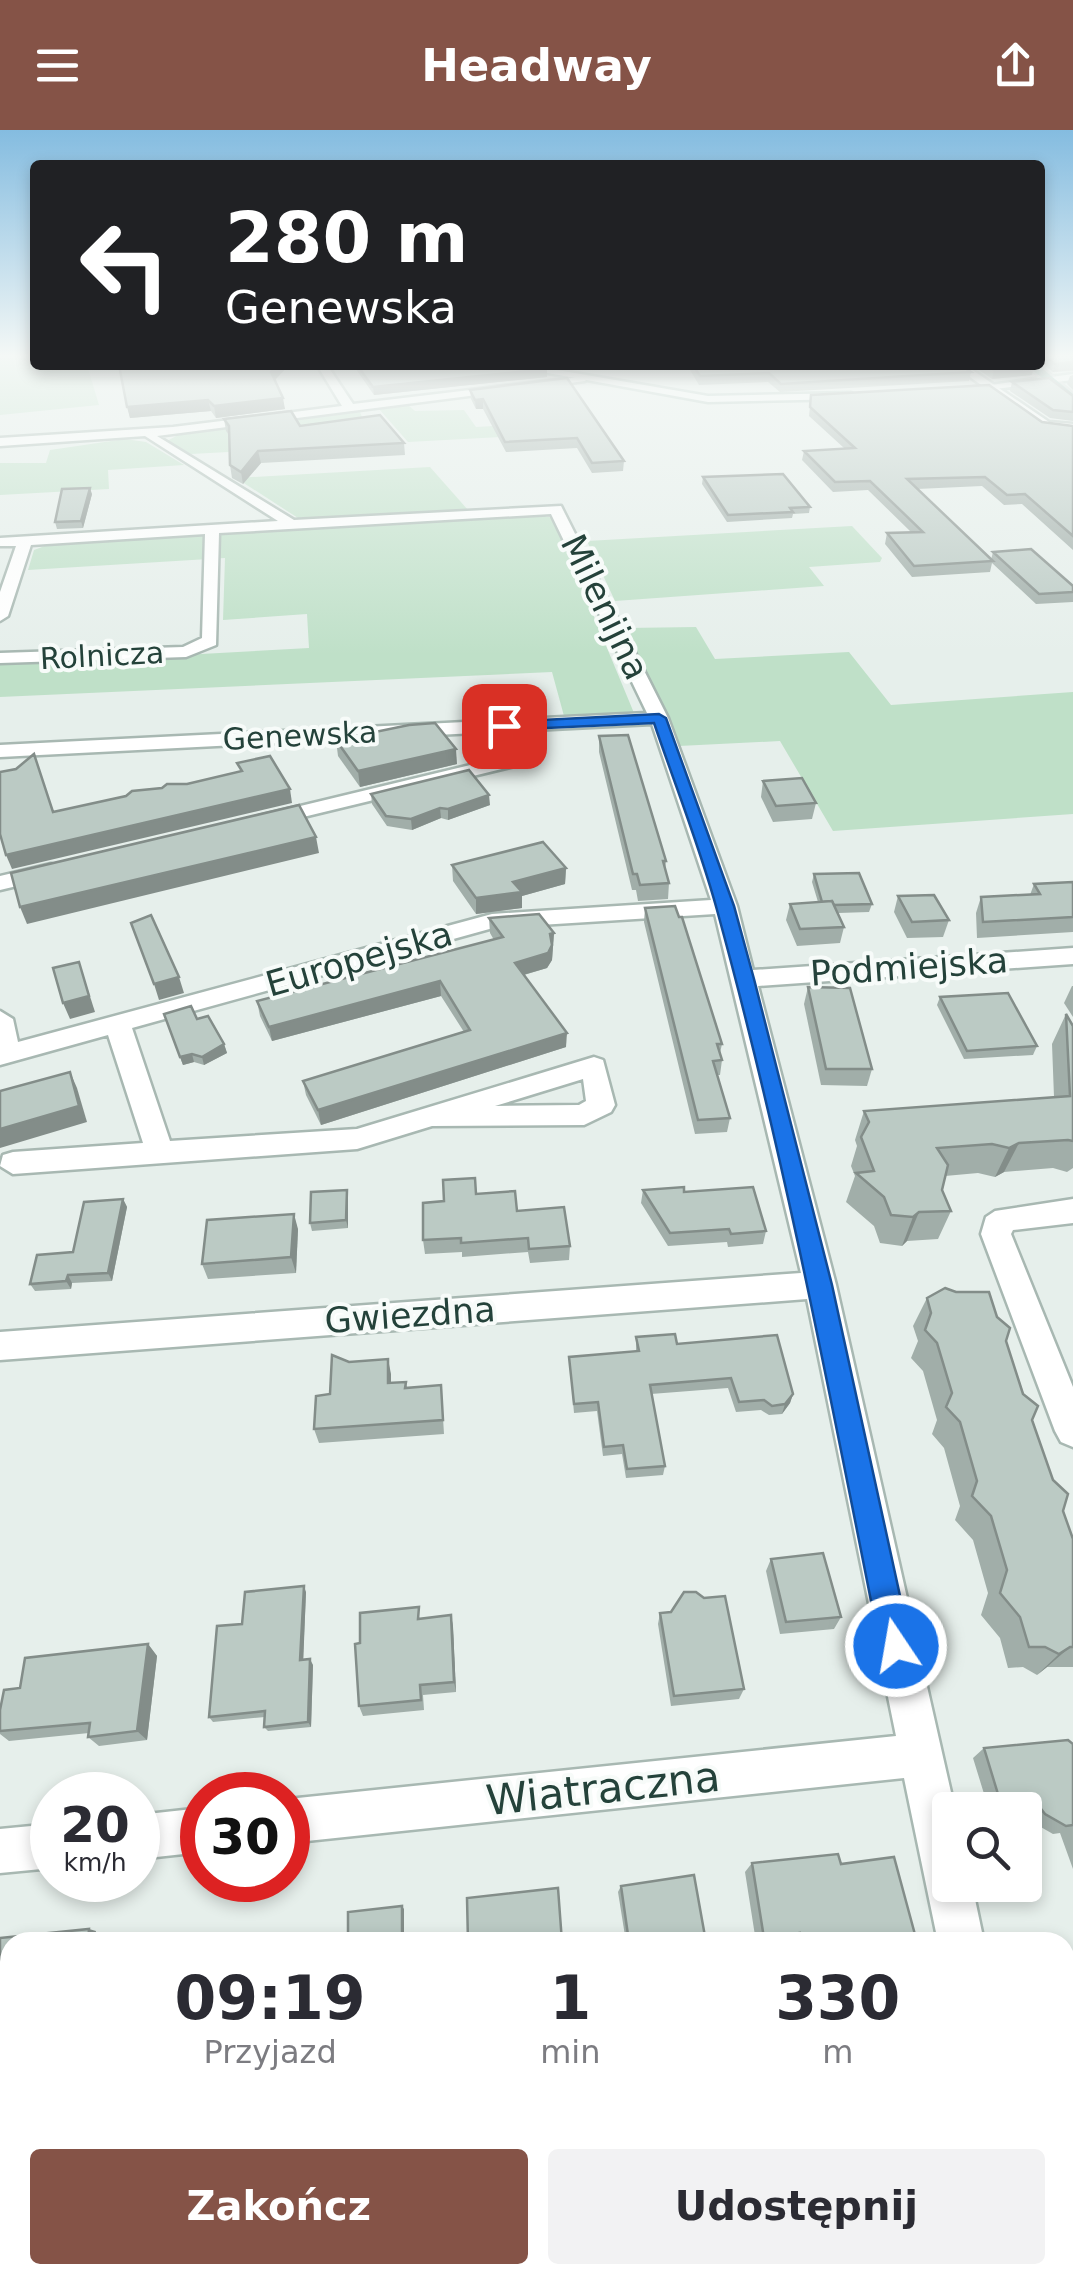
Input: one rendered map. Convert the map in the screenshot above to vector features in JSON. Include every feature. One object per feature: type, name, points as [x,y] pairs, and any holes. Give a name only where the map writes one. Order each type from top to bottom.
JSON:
[{"type":"street","points":[[179,454],[289,523]]},
{"type":"street","name":"Milenijna","points":[[289,523],[556,509],[659,718],[725,906],[820,1285],[959,1932]]},
{"type":"street","points":[[0,542],[289,523]]},
{"type":"street","name":"Rolnicza","points":[[0,658],[186,652],[199,648],[210,640],[212,529]]},
{"type":"street","name":"Rolnicza","points":[[0,616],[25,540]]},
{"type":"street","name":"Genewska","points":[[0,751],[659,718]]},
{"type":"street","points":[[250,823],[520,759]]},
{"type":"street","points":[[0,883],[77,864]]},
{"type":"street","name":"Europejska","points":[[4,1055],[492,921],[725,906]]},
{"type":"street","name":"Podmiejska","points":[[744,979],[1073,956]]},
{"type":"street","points":[[0,1019],[4,1055]]},
{"type":"street","points":[[118,1026],[160,1153]]},
{"type":"street","points":[[13,1162],[357,1139],[594,1066],[601,1105],[584,1115],[435,1117]]},
{"type":"street","points":[[1073,1211],[1006,1219],[997,1225],[996,1234],[1073,1431]]},
{"type":"street","name":"Gwiezdna","points":[[0,1346],[820,1285]]},
{"type":"street","name":"Wiatraczna","points":[[310,1819],[918,1755]]},
{"type":"street","points":[[0,1852],[30,1849]]},
{"type":"green space","points":[[49,454],[167,454],[184,465],[108,470],[109,489],[0,495],[0,463],[46,463]]},
{"type":"green space","points":[[430,467],[468,510],[298,518],[236,478]]},
{"type":"green space","points":[[531,513],[553,518],[634,713],[564,716],[552,672],[0,697],[0,665],[309,648],[307,614],[223,620],[225,558],[28,570],[34,550],[50,544]]},
{"type":"green space","points":[[852,526],[882,558],[880,562],[809,567],[824,586],[615,601],[587,541]]},
{"type":"green space","points":[[696,627],[715,659],[849,652],[891,705],[1073,692],[1073,814],[833,831],[780,741],[679,746],[626,628]]},
{"type":"building","points":[[230,454],[255,454],[241,472],[230,465]]},
{"type":"building","points":[[587,454],[620,454],[624,461],[592,463]]},
{"type":"building","points":[[807,454],[1073,454],[1073,536],[1025,494],[1007,495],[985,477],[907,479],[993,561],[914,566],[887,533],[923,532],[870,481],[835,482]]},
{"type":"building","points":[[783,474],[810,507],[790,508],[793,512],[728,515],[703,477]]},
{"type":"building","points":[[90,488],[81,521],[55,522],[62,489]]},
{"type":"building","points":[[1031,549],[1073,586],[1073,592],[1039,594],[993,552]]},
{"type":"building","points":[[435,723],[456,749],[358,771],[336,740],[409,725]]},
{"type":"building","points":[[628,735],[669,883],[640,885],[637,874],[633,874],[599,736]]},
{"type":"building","points":[[34,754],[53,812],[126,796],[132,791],[242,771],[237,763],[270,756],[290,789],[6,855],[0,834],[0,772],[16,769]]},
{"type":"building","points":[[469,770],[489,795],[411,819],[386,816],[371,794]]},
{"type":"building","points":[[802,778],[816,803],[776,806],[763,781]]},
{"type":"building","points":[[299,805],[316,837],[20,907],[11,873]]},
{"type":"building","points":[[543,842],[566,868],[513,882],[522,892],[476,898],[452,865]]},
{"type":"building","points":[[859,873],[872,904],[822,902],[814,874]]},
{"type":"building","points":[[1073,882],[1073,917],[983,922],[981,897],[1040,894],[1034,884]]},
{"type":"building","points":[[934,895],[949,920],[912,922],[898,896]]},
{"type":"building","points":[[832,901],[844,927],[800,929],[790,904]]},
{"type":"building","points":[[675,906],[682,917],[722,1044],[717,1044],[722,1060],[713,1061],[730,1118],[698,1120],[645,908]]},
{"type":"building","points":[[539,914],[554,933],[550,934],[552,945],[548,953],[515,963],[567,1033],[318,1110],[303,1081],[470,1030],[440,981],[269,1027],[257,1001],[503,937],[489,918]]},
{"type":"building","points":[[151,915],[179,977],[154,984],[131,923]]},
{"type":"building","points":[[79,962],[89,996],[63,1003],[53,968]]},
{"type":"building","points":[[808,987],[850,988],[872,1069],[826,1069]]},
{"type":"building","points":[[1008,993],[1037,1046],[967,1051],[940,997]]},
{"type":"building","points":[[191,1006],[197,1019],[208,1016],[224,1044],[202,1057],[180,1057],[164,1014]]},
{"type":"building","points":[[1066,1014],[1073,1026],[1073,1141],[1019,1143],[1009,1148],[992,1144],[937,1148],[948,1165],[942,1190],[951,1211],[919,1212],[913,1217],[891,1215],[884,1197],[856,1173],[874,1171],[861,1137],[869,1122],[864,1111],[1070,1096]]},
{"type":"building","points":[[70,1072],[79,1106],[0,1129],[0,1091]]},
{"type":"building","points":[[475,1178],[476,1194],[515,1191],[517,1211],[564,1207],[570,1246],[529,1249],[528,1238],[461,1243],[461,1238],[423,1240],[423,1203],[444,1201],[443,1180]]},
{"type":"building","points":[[684,1187],[684,1192],[753,1187],[766,1231],[670,1233],[643,1190]]},
{"type":"building","points":[[347,1190],[346,1220],[310,1223],[311,1192]]},
{"type":"building","points":[[123,1199],[108,1273],[68,1275],[66,1281],[30,1284],[37,1255],[73,1252],[84,1202]]},
{"type":"building","points":[[294,1214],[291,1257],[202,1264],[207,1220]]},
{"type":"building","points":[[945,1288],[989,1292],[997,1317],[1010,1328],[1006,1341],[1023,1394],[1038,1406],[1032,1420],[1053,1480],[1068,1494],[1063,1511],[1073,1539],[1073,1647],[1059,1654],[1045,1647],[1029,1647],[1020,1617],[1000,1593],[1007,1570],[991,1516],[972,1496],[977,1481],[960,1422],[946,1407],[952,1393],[937,1343],[925,1330],[931,1313],[927,1298]]},
{"type":"building","points":[[675,1334],[677,1344],[777,1335],[793,1394],[785,1404],[772,1406],[764,1400],[739,1402],[731,1378],[650,1385],[665,1466],[627,1469],[623,1445],[604,1447],[598,1402],[574,1404],[569,1357],[639,1351],[636,1337]]},
{"type":"building","points":[[332,1355],[349,1362],[388,1359],[388,1383],[406,1382],[405,1388],[441,1385],[443,1420],[314,1429],[316,1396],[330,1394]]},
{"type":"building","points":[[823,1553],[841,1617],[786,1622],[771,1559]]},
{"type":"building","points":[[304,1586],[300,1660],[310,1659],[308,1722],[264,1727],[265,1711],[209,1717],[217,1626],[242,1624],[245,1592]]},
{"type":"building","points":[[684,1592],[696,1592],[704,1598],[725,1596],[744,1689],[674,1696],[660,1613],[671,1612]]},
{"type":"building","points":[[419,1607],[418,1619],[451,1615],[454,1682],[420,1685],[421,1700],[359,1706],[355,1644],[360,1643],[360,1613]]},
{"type":"building","points":[[148,1644],[137,1731],[88,1737],[90,1723],[0,1731],[4,1690],[20,1688],[25,1658]]},
{"type":"building","points":[[1068,1740],[1073,1744],[1073,1825],[1066,1826],[1045,1814],[1042,1792],[997,1792],[984,1748]]},
{"type":"building","points":[[838,1854],[841,1864],[894,1857],[914,1932],[763,1932],[752,1863]]},
{"type":"building","points":[[694,1875],[704,1932],[628,1932],[621,1886]]},
{"type":"building","points":[[558,1888],[561,1932],[468,1932],[467,1898]]},
{"type":"building","points":[[402,1906],[402,1932],[348,1932],[348,1912]]},
{"type":"route","points":[[504,726],[659,718],[725,906],[744,979],[820,1285],[896,1646]]}]
